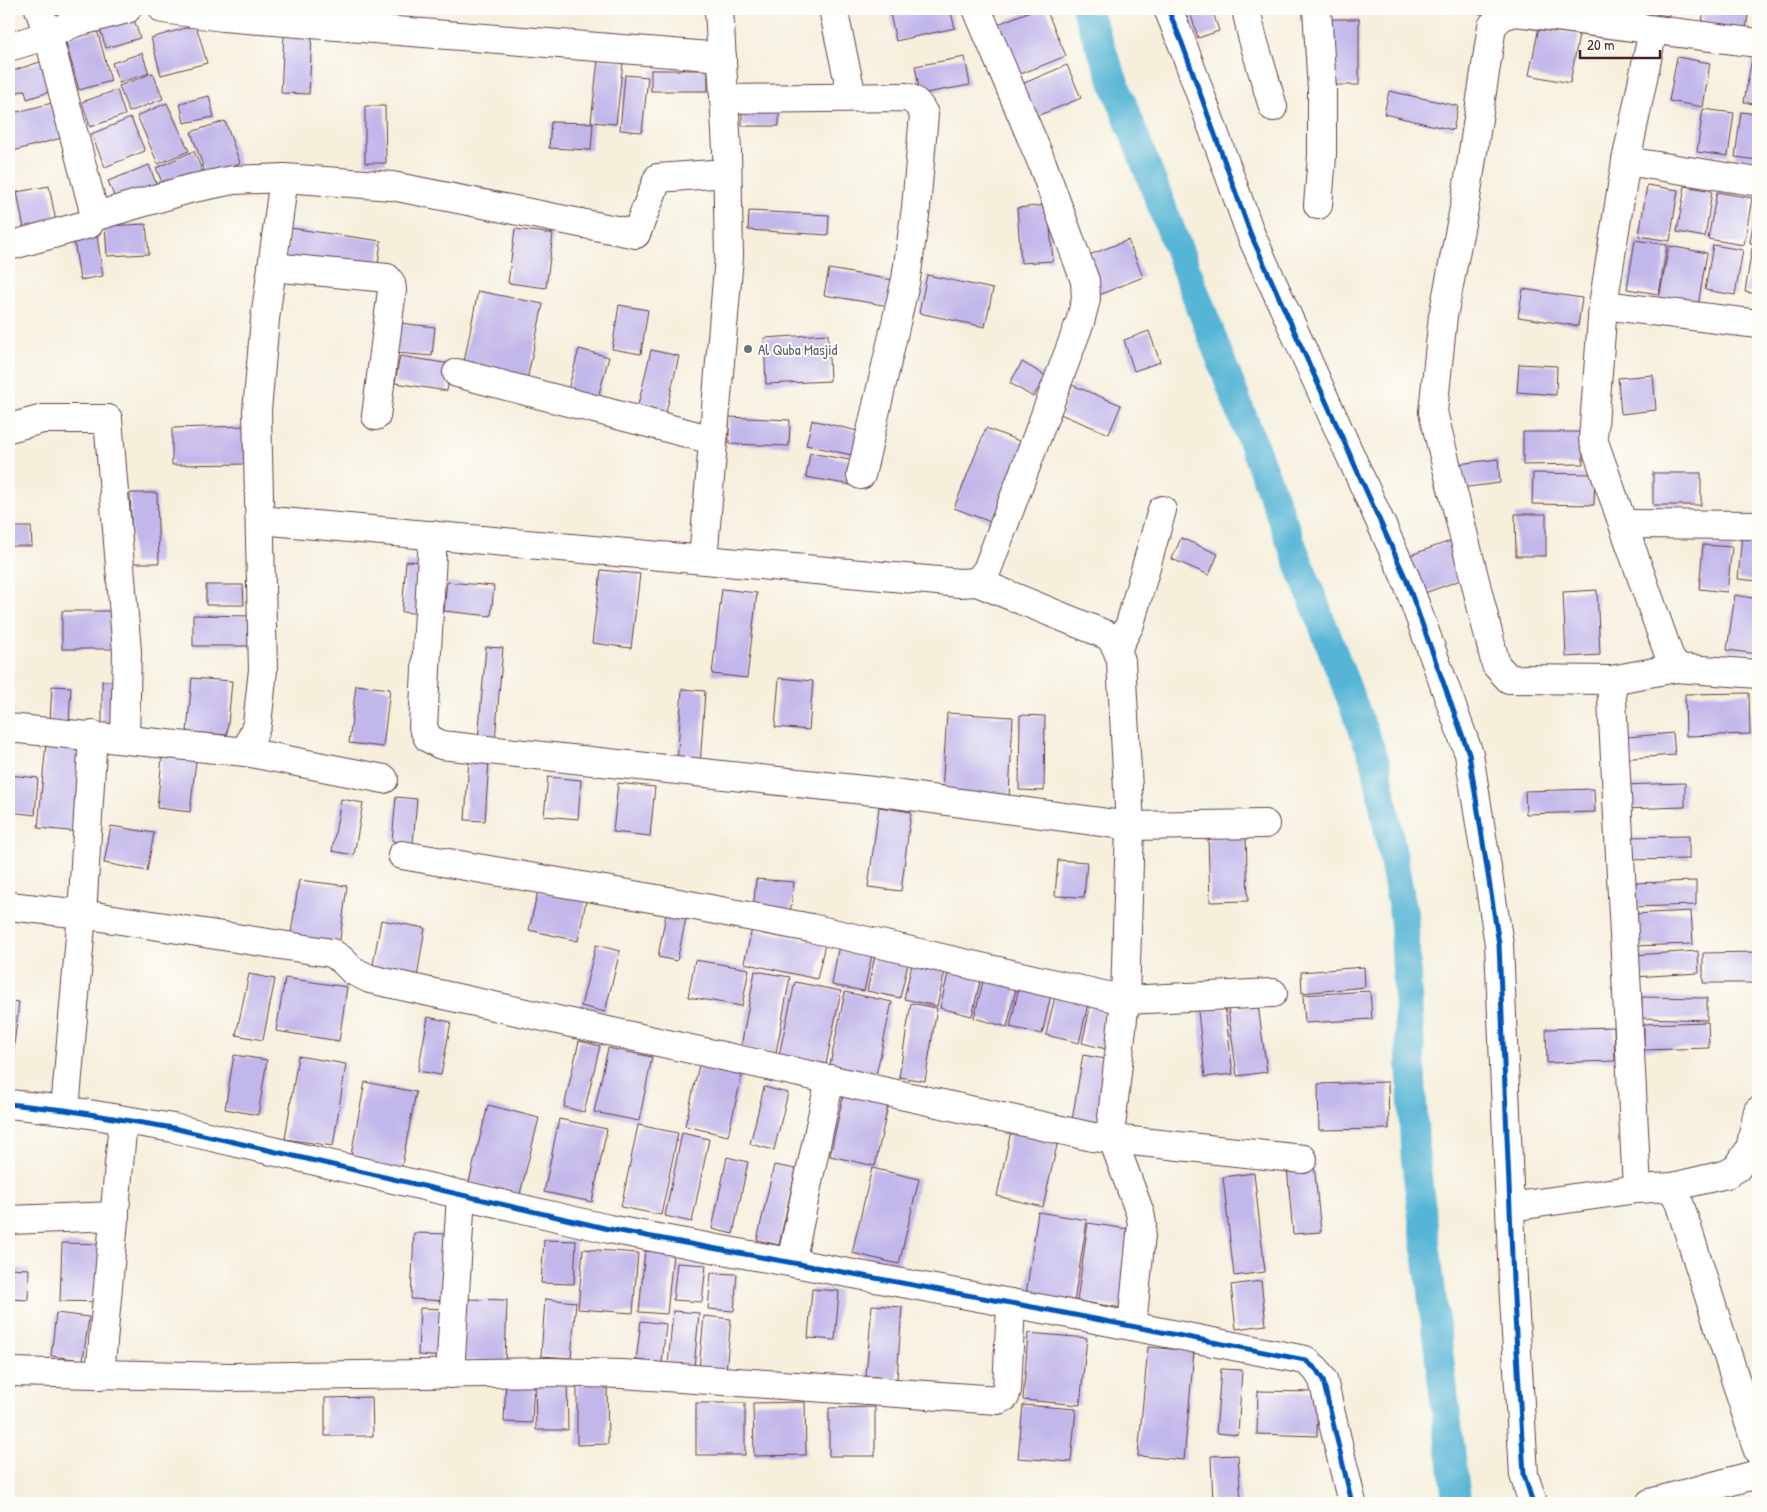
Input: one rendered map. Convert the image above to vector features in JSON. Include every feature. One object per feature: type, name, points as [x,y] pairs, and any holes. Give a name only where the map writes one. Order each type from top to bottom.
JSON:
[{"type":"street","points":[[9,246],[89,224],[93,217],[93,208],[48,35],[39,9]]},
{"type":"street","points":[[9,48],[48,35],[74,23],[127,9]]},
{"type":"street","points":[[163,9],[223,17],[722,57]]},
{"type":"street","points":[[703,559],[729,257],[719,9]]},
{"type":"street","points":[[833,9],[852,98]]},
{"type":"street","points":[[977,9],[1042,163],[1085,280],[1086,299],[1080,322],[987,570],[977,582]]},
{"type":"street","points":[[1168,9],[1251,235],[1406,578],[1468,754],[1499,944],[1524,1475],[1533,1503]]},
{"type":"street","points":[[1246,9],[1273,107]]},
{"type":"street","points":[[1317,9],[1322,90],[1322,156],[1318,205]]},
{"type":"street","points":[[1758,44],[1516,12],[1501,12],[1492,26],[1466,198],[1443,316],[1433,412],[1496,665],[1509,679],[1611,680],[1676,668],[1758,674]]},
{"type":"street","points":[[1654,30],[1626,161],[1603,305],[1593,439],[1670,658],[1676,668]]},
{"type":"street","points":[[724,99],[906,97],[920,105],[924,114],[916,208],[906,279],[861,475]]},
{"type":"street","points":[[1626,161],[1758,182]]},
{"type":"street","points":[[93,217],[189,189],[233,180],[284,178],[392,186],[636,234],[658,178],[727,173]]},
{"type":"street","points":[[246,752],[257,724],[262,670],[257,411],[265,319],[284,178]]},
{"type":"street","points":[[272,267],[387,278],[391,283],[392,290],[376,416]]},
{"type":"street","points":[[1603,305],[1758,324]]},
{"type":"street","points":[[458,373],[713,440]]},
{"type":"street","points":[[9,428],[43,419],[108,419],[127,652],[126,739]]},
{"type":"street","points":[[1118,649],[1130,624],[1162,510]]},
{"type":"street","points":[[260,520],[977,582],[1109,636],[1118,649],[1121,661],[1130,826],[1125,1000],[1111,1127],[1113,1140],[1140,1213],[1142,1224],[1132,1326]]},
{"type":"street","points":[[1623,524],[1758,524]]},
{"type":"street","points":[[433,535],[423,727],[428,738],[441,745],[873,792],[1130,826],[1265,824]]},
{"type":"street","points":[[1611,680],[1637,1189]]},
{"type":"street","points":[[9,728],[246,752],[384,778]]},
{"type":"street","points":[[66,1110],[82,914],[93,735]]},
{"type":"street","points":[[402,855],[811,928],[1125,1000],[1273,993]]},
{"type":"street","points":[[9,906],[82,914],[332,953],[353,971],[370,979],[1113,1140],[1303,1159]]},
{"type":"street","points":[[791,1262],[830,1079]]},
{"type":"street","points":[[9,1104],[66,1110],[173,1128],[609,1229],[1011,1303],[1305,1360],[1316,1369],[1323,1380],[1352,1503]]},
{"type":"street","points":[[1510,1207],[1637,1189],[1672,1187],[1726,1174],[1736,1168],[1750,1149],[1758,1111]]},
{"type":"street","points":[[100,1374],[123,1121]]},
{"type":"street","points":[[1672,1187],[1679,1202],[1758,1451]]},
{"type":"street","points":[[450,1374],[461,1195]]},
{"type":"street","points":[[9,1220],[115,1216]]},
{"type":"street","points":[[9,1372],[231,1377],[549,1372],[622,1374],[998,1400],[1005,1397],[1007,1390],[1011,1303]]},
{"type":"street","points":[[1650,1503],[1688,1498],[1758,1474]]},
{"type":"building","points":[[355,9],[377,9],[377,15],[354,14]]},
{"type":"building","points":[[889,9],[950,9],[955,28],[896,41]]},
{"type":"building","points":[[1035,9],[1046,9],[1066,56],[1013,77],[991,27]]},
{"type":"building","points":[[1189,9],[1212,9],[1219,31],[1198,38]]},
{"type":"building","points":[[1453,9],[1486,9],[1486,15]]},
{"type":"building","points":[[1637,9],[1670,9],[1669,16],[1637,11]]},
{"type":"building","points":[[1704,9],[1749,9],[1745,36],[1701,30]]},
{"type":"building","points":[[133,16],[140,38],[106,48],[99,26]]},
{"type":"building","points":[[1332,19],[1359,19],[1359,85],[1332,85]]},
{"type":"building","points":[[196,25],[207,63],[161,75],[151,38]]},
{"type":"building","points":[[1539,27],[1579,35],[1570,83],[1529,75]]},
{"type":"building","points":[[97,30],[111,81],[79,90],[65,39]]},
{"type":"building","points":[[284,34],[312,35],[309,94],[281,93]]},
{"type":"building","points":[[142,53],[149,73],[119,83],[112,63]]},
{"type":"building","points":[[965,57],[970,85],[920,94],[915,66]]},
{"type":"building","points":[[1677,57],[1710,63],[1703,107],[1669,101]]},
{"type":"building","points":[[1752,58],[1758,59],[1758,105],[1744,102]]},
{"type":"building","points":[[598,59],[623,62],[616,124],[591,122]]},
{"type":"building","points":[[43,61],[52,91],[27,99],[25,90],[9,95],[9,72]]},
{"type":"building","points":[[1067,65],[1081,98],[1030,119],[1017,86]]},
{"type":"building","points":[[651,70],[708,70],[708,91],[651,91]]},
{"type":"building","points":[[153,73],[163,99],[129,112],[119,86]]},
{"type":"building","points":[[625,75],[648,77],[642,132],[620,130]]},
{"type":"building","points":[[117,90],[125,115],[90,127],[82,102]]},
{"type":"building","points":[[1389,91],[1458,106],[1453,130],[1384,114]]},
{"type":"building","points":[[209,96],[214,117],[184,123],[180,103]]},
{"type":"building","points":[[60,101],[69,136],[9,152],[9,114]]},
{"type":"building","points":[[167,103],[189,151],[158,164],[137,116]]},
{"type":"building","points":[[365,106],[385,106],[386,163],[365,163]]},
{"type":"building","points":[[1703,109],[1734,113],[1728,156],[1697,152]]},
{"type":"building","points":[[742,111],[779,112],[779,126],[742,126]]},
{"type":"building","points":[[1741,112],[1758,114],[1758,160],[1735,157]]},
{"type":"building","points":[[131,118],[145,151],[105,167],[91,134]]},
{"type":"building","points":[[225,121],[240,163],[206,175],[191,132]]},
{"type":"building","points":[[551,122],[593,123],[591,150],[549,148]]},
{"type":"building","points":[[194,151],[204,175],[166,192],[156,168]]},
{"type":"building","points":[[149,165],[159,191],[118,206],[108,181]]},
{"type":"building","points":[[1647,185],[1678,190],[1670,241],[1639,236]]},
{"type":"building","points":[[49,186],[57,227],[25,234],[17,192]]},
{"type":"building","points":[[1685,186],[1712,191],[1705,237],[1677,232]]},
{"type":"building","points":[[1717,192],[1752,198],[1744,245],[1708,239]]},
{"type":"building","points":[[1048,205],[1053,261],[1021,263],[1017,208]]},
{"type":"building","points":[[1756,205],[1758,206],[1758,244],[1750,243]]},
{"type":"building","points":[[749,211],[829,215],[828,235],[748,230]]},
{"type":"building","points":[[146,224],[149,254],[107,256],[105,226]]},
{"type":"building","points":[[290,228],[381,241],[377,272],[286,259]]},
{"type":"building","points":[[515,229],[553,234],[546,288],[508,283]]},
{"type":"building","points":[[97,236],[103,276],[80,280],[74,240]]},
{"type":"building","points":[[1128,240],[1143,277],[1099,295],[1084,257]]},
{"type":"building","points":[[1635,240],[1667,245],[1659,294],[1627,289]]},
{"type":"building","points":[[1713,245],[1743,250],[1735,295],[1705,290]]},
{"type":"building","points":[[1669,246],[1707,253],[1697,311],[1658,304]]},
{"type":"building","points":[[1752,248],[1758,249],[1758,294],[1745,292]]},
{"type":"building","points":[[829,269],[899,281],[895,307],[824,295]]},
{"type":"building","points":[[927,275],[993,289],[985,327],[919,313]]},
{"type":"building","points":[[1523,289],[1582,298],[1578,326],[1518,317]]},
{"type":"building","points":[[478,291],[543,304],[527,380],[463,367]]},
{"type":"building","points":[[619,305],[648,310],[641,354],[612,349]]},
{"type":"building","points":[[400,323],[435,327],[432,356],[397,353]]},
{"type":"building","points":[[1149,331],[1160,362],[1134,371],[1124,340]]},
{"type":"building","points":[[828,334],[830,381],[766,384],[764,338]]},
{"type":"building","points":[[579,349],[609,357],[596,405],[566,397]]},
{"type":"building","points":[[651,350],[679,356],[664,421],[636,414]]},
{"type":"building","points":[[400,356],[451,364],[447,391],[395,383]]},
{"type":"building","points":[[1022,362],[1046,376],[1033,397],[1010,383]]},
{"type":"building","points":[[1519,364],[1557,366],[1556,395],[1517,392]]},
{"type":"building","points":[[1653,375],[1656,410],[1621,414],[1618,378]]},
{"type":"building","points":[[1072,385],[1121,405],[1109,434],[1060,414]]},
{"type":"building","points":[[729,417],[790,420],[789,446],[729,444]]},
{"type":"building","points":[[812,420],[866,433],[861,457],[806,445]]},
{"type":"building","points":[[247,426],[248,464],[172,465],[172,428]]},
{"type":"building","points":[[986,428],[1027,444],[996,524],[954,508]]},
{"type":"building","points":[[1523,432],[1583,432],[1583,464],[1523,465]]},
{"type":"building","points":[[810,453],[861,462],[857,486],[806,477]]},
{"type":"building","points":[[1498,459],[1500,483],[1460,488],[1458,464]]},
{"type":"building","points":[[1533,473],[1595,474],[1594,505],[1532,504]]},
{"type":"building","points":[[1653,473],[1701,473],[1701,505],[1653,505]]},
{"type":"building","points":[[130,493],[157,493],[159,563],[133,563]]},
{"type":"building","points":[[1515,514],[1546,514],[1546,556],[1516,556]]},
{"type":"building","points":[[9,527],[31,527],[32,546],[9,546]]},
{"type":"building","points":[[1742,533],[1758,534],[1758,581],[1738,579]]},
{"type":"building","points":[[1181,538],[1218,554],[1209,575],[1172,559]]},
{"type":"building","points":[[1459,538],[1472,576],[1419,595],[1405,557]]},
{"type":"building","points":[[1703,545],[1732,547],[1727,592],[1699,589]]},
{"type":"building","points":[[406,561],[428,562],[424,614],[402,612]]},
{"type":"building","points":[[601,570],[640,574],[631,648],[592,643]]},
{"type":"building","points":[[447,582],[494,586],[491,616],[444,611]]},
{"type":"building","points":[[206,585],[243,585],[244,605],[206,605]]},
{"type":"building","points":[[722,589],[757,593],[747,678],[712,674]]},
{"type":"building","points":[[1597,590],[1600,655],[1566,657],[1563,592]]},
{"type":"building","points":[[1735,595],[1758,599],[1758,654],[1727,650]]},
{"type":"building","points":[[62,611],[122,611],[122,649],[62,649]]},
{"type":"building","points":[[193,615],[254,616],[254,646],[193,646]]},
{"type":"building","points":[[486,647],[503,648],[495,740],[478,739]]},
{"type":"building","points":[[192,678],[232,681],[227,735],[187,732]]},
{"type":"building","points":[[779,678],[813,681],[809,730],[775,727]]},
{"type":"building","points":[[102,681],[122,681],[122,730],[102,730]]},
{"type":"building","points":[[356,685],[390,689],[383,747],[349,743]]},
{"type":"building","points":[[52,686],[71,687],[69,722],[50,721]]},
{"type":"building","points":[[682,689],[705,691],[700,766],[677,765]]},
{"type":"building","points":[[1749,693],[1750,734],[1686,736],[1685,694]]},
{"type":"building","points":[[947,713],[1013,717],[1009,796],[942,792]]},
{"type":"building","points":[[1020,715],[1045,716],[1044,791],[1019,790]]},
{"type":"building","points":[[1673,733],[1675,755],[1619,759],[1617,738]]},
{"type":"building","points":[[46,743],[87,747],[79,832],[38,828]]},
{"type":"building","points":[[162,758],[196,761],[190,812],[157,808]]},
{"type":"building","points":[[469,758],[489,760],[485,821],[465,820]]},
{"type":"building","points":[[9,775],[38,778],[35,815],[9,812]]},
{"type":"building","points":[[548,777],[581,780],[578,819],[544,816]]},
{"type":"building","points":[[618,783],[655,787],[650,836],[613,832]]},
{"type":"building","points":[[1685,783],[1685,807],[1622,809],[1621,785]]},
{"type":"building","points":[[1594,789],[1595,812],[1526,814],[1525,791]]},
{"type":"building","points":[[396,797],[417,799],[413,843],[392,841]]},
{"type":"building","points":[[341,799],[363,803],[354,855],[332,851]]},
{"type":"building","points":[[879,807],[911,812],[901,891],[868,887]]},
{"type":"building","points":[[111,826],[154,833],[147,871],[104,863]]},
{"type":"building","points":[[1689,836],[1689,859],[1626,860],[1626,837]]},
{"type":"building","points":[[1246,837],[1248,901],[1210,902],[1208,838]]},
{"type":"building","points":[[1058,860],[1087,862],[1084,897],[1055,896]]},
{"type":"building","points":[[756,879],[794,882],[790,914],[753,911]]},
{"type":"building","points":[[299,880],[347,886],[339,947],[290,940]]},
{"type":"building","points":[[1696,881],[1696,905],[1632,907],[1631,883]]},
{"type":"building","points":[[538,891],[586,901],[578,941],[529,930]]},
{"type":"building","points":[[1691,911],[1693,944],[1633,946],[1632,914]]},
{"type":"building","points":[[666,914],[686,918],[677,961],[658,957]]},
{"type":"building","points":[[381,920],[425,928],[416,983],[371,976]]},
{"type":"building","points":[[752,929],[825,944],[817,979],[744,963]]},
{"type":"building","points":[[839,944],[873,950],[864,991],[832,985]]},
{"type":"building","points":[[596,945],[620,951],[605,1012],[581,1006]]},
{"type":"building","points":[[1698,951],[1699,973],[1635,977],[1633,955]]},
{"type":"building","points":[[876,952],[909,959],[900,998],[867,991]]},
{"type":"building","points":[[1758,952],[1758,983],[1703,983],[1703,953]]},
{"type":"building","points":[[695,960],[749,969],[742,1006],[688,997]]},
{"type":"building","points":[[913,960],[946,967],[937,1006],[904,999]]},
{"type":"building","points":[[1364,967],[1365,987],[1302,993],[1301,972]]},
{"type":"building","points":[[949,969],[981,977],[972,1016],[940,1008]]},
{"type":"building","points":[[755,971],[790,977],[776,1053],[741,1047]]},
{"type":"building","points":[[249,974],[275,979],[263,1040],[236,1035]]},
{"type":"building","points":[[984,977],[1017,985],[1007,1027],[974,1018]]},
{"type":"building","points":[[285,978],[347,987],[339,1041],[276,1031]]},
{"type":"building","points":[[795,982],[841,991],[826,1064],[779,1055]]},
{"type":"building","points":[[1019,987],[1051,995],[1042,1034],[1010,1027]]},
{"type":"building","points":[[1370,991],[1372,1019],[1305,1023],[1303,995]]},
{"type":"building","points":[[845,992],[892,1002],[876,1075],[830,1065]]},
{"type":"building","points":[[1055,996],[1088,1004],[1079,1043],[1046,1035]]},
{"type":"building","points":[[1642,997],[1707,998],[1707,1020],[1642,1018]]},
{"type":"building","points":[[9,1001],[19,1002],[10,1080],[9,1080]]},
{"type":"building","points":[[911,1003],[937,1008],[925,1081],[899,1077]]},
{"type":"building","points":[[1091,1004],[1124,1012],[1114,1051],[1082,1043]]},
{"type":"building","points":[[1258,1005],[1267,1072],[1237,1076],[1228,1009]]},
{"type":"building","points":[[1225,1008],[1233,1074],[1205,1077],[1198,1011]]},
{"type":"building","points":[[428,1017],[451,1022],[441,1075],[418,1071]]},
{"type":"building","points":[[1708,1022],[1709,1048],[1644,1050],[1644,1024]]},
{"type":"building","points":[[1614,1027],[1615,1061],[1547,1063],[1546,1029]]},
{"type":"building","points":[[579,1041],[600,1046],[584,1112],[564,1107]]},
{"type":"building","points":[[608,1048],[652,1057],[639,1121],[594,1112]]},
{"type":"building","points":[[234,1055],[267,1060],[258,1115],[225,1109]]},
{"type":"building","points":[[1083,1055],[1116,1061],[1105,1126],[1072,1120]]},
{"type":"building","points":[[298,1056],[346,1064],[333,1146],[285,1139]]},
{"type":"building","points":[[699,1065],[742,1075],[728,1136],[685,1126]]},
{"type":"building","points":[[365,1082],[416,1092],[401,1170],[350,1160]]},
{"type":"building","points":[[1388,1082],[1389,1129],[1319,1130],[1318,1084]]},
{"type":"building","points":[[764,1087],[788,1093],[774,1150],[750,1144]]},
{"type":"building","points":[[844,1092],[889,1101],[875,1166],[830,1156]]},
{"type":"building","points":[[488,1105],[539,1118],[520,1194],[469,1182]]},
{"type":"building","points":[[559,1119],[607,1129],[592,1202],[544,1192]]},
{"type":"building","points":[[638,1125],[678,1133],[661,1215],[621,1207]]},
{"type":"building","points":[[1011,1131],[1058,1141],[1043,1207],[997,1196]]},
{"type":"building","points":[[682,1133],[709,1139],[692,1222],[665,1216]]},
{"type":"building","points":[[727,1157],[748,1162],[733,1234],[712,1229]]},
{"type":"building","points":[[1314,1164],[1321,1232],[1293,1234],[1287,1167]]},
{"type":"building","points":[[774,1165],[796,1169],[779,1245],[757,1240]]},
{"type":"building","points":[[872,1168],[919,1179],[899,1264],[852,1253]]},
{"type":"building","points":[[1254,1173],[1265,1272],[1234,1276],[1223,1177]]},
{"type":"building","points":[[1038,1212],[1087,1220],[1074,1302],[1026,1295]]},
{"type":"building","points":[[1088,1223],[1141,1231],[1129,1309],[1077,1301]]},
{"type":"building","points":[[414,1233],[448,1234],[446,1301],[411,1299]]},
{"type":"building","points":[[544,1240],[576,1241],[574,1284],[541,1283]]},
{"type":"building","points":[[62,1243],[102,1244],[101,1302],[60,1301]]},
{"type":"building","points":[[583,1249],[638,1253],[633,1313],[578,1309]]},
{"type":"building","points":[[645,1251],[673,1253],[667,1314],[639,1312]]},
{"type":"building","points":[[677,1263],[706,1265],[702,1302],[673,1300]]},
{"type":"building","points":[[9,1268],[29,1269],[28,1300],[9,1299]]},
{"type":"building","points":[[711,1273],[737,1274],[734,1311],[708,1309]]},
{"type":"building","points":[[1261,1281],[1266,1325],[1236,1329],[1231,1285]]},
{"type":"building","points":[[812,1289],[839,1291],[835,1340],[808,1338]]},
{"type":"building","points":[[465,1299],[507,1300],[505,1361],[464,1360]]},
{"type":"building","points":[[545,1299],[576,1302],[571,1358],[541,1356]]},
{"type":"building","points":[[872,1305],[902,1307],[897,1379],[866,1376]]},
{"type":"building","points":[[420,1308],[447,1309],[444,1357],[418,1355]]},
{"type":"building","points":[[673,1311],[699,1313],[694,1368],[668,1365]]},
{"type":"building","points":[[56,1313],[89,1317],[83,1360],[51,1356]]},
{"type":"building","points":[[704,1316],[731,1319],[726,1371],[699,1369]]},
{"type":"building","points":[[641,1321],[666,1324],[662,1363],[636,1360]]},
{"type":"building","points":[[1028,1333],[1087,1338],[1080,1405],[1023,1400]]},
{"type":"building","points":[[1148,1347],[1194,1351],[1184,1460],[1138,1456]]},
{"type":"building","points":[[1221,1369],[1242,1370],[1238,1435],[1216,1433]]},
{"type":"building","points":[[535,1378],[567,1378],[568,1430],[536,1430]]},
{"type":"building","points":[[506,1379],[534,1380],[532,1423],[504,1422]]},
{"type":"building","points":[[577,1384],[607,1384],[608,1444],[577,1445]]},
{"type":"building","points":[[1258,1391],[1318,1392],[1317,1436],[1257,1434]]},
{"type":"building","points":[[372,1397],[373,1436],[325,1436],[325,1398]]},
{"type":"building","points":[[805,1402],[806,1455],[754,1456],[753,1403]]},
{"type":"building","points":[[696,1403],[745,1403],[745,1455],[696,1455]]},
{"type":"building","points":[[1023,1405],[1076,1409],[1071,1462],[1018,1458]]},
{"type":"building","points":[[875,1407],[875,1456],[829,1456],[829,1408]]},
{"type":"building","points":[[1238,1455],[1241,1503],[1213,1503],[1211,1456]]},
{"type":"waterway","points":[[1086,9],[1376,764],[1404,917],[1415,1156],[1457,1503]]},
{"type":"cycle path","points":[[1168,9],[1251,235],[1406,579],[1469,754],[1499,944],[1513,1281],[1524,1475],[1533,1503]]},
{"type":"cycle path","points":[[9,1104],[65,1110],[173,1128],[609,1229],[1054,1311],[1305,1360],[1316,1369],[1323,1380],[1352,1503]]},
{"type":"place","name":"Al Quba Masjid","points":[[748,349]]}]
